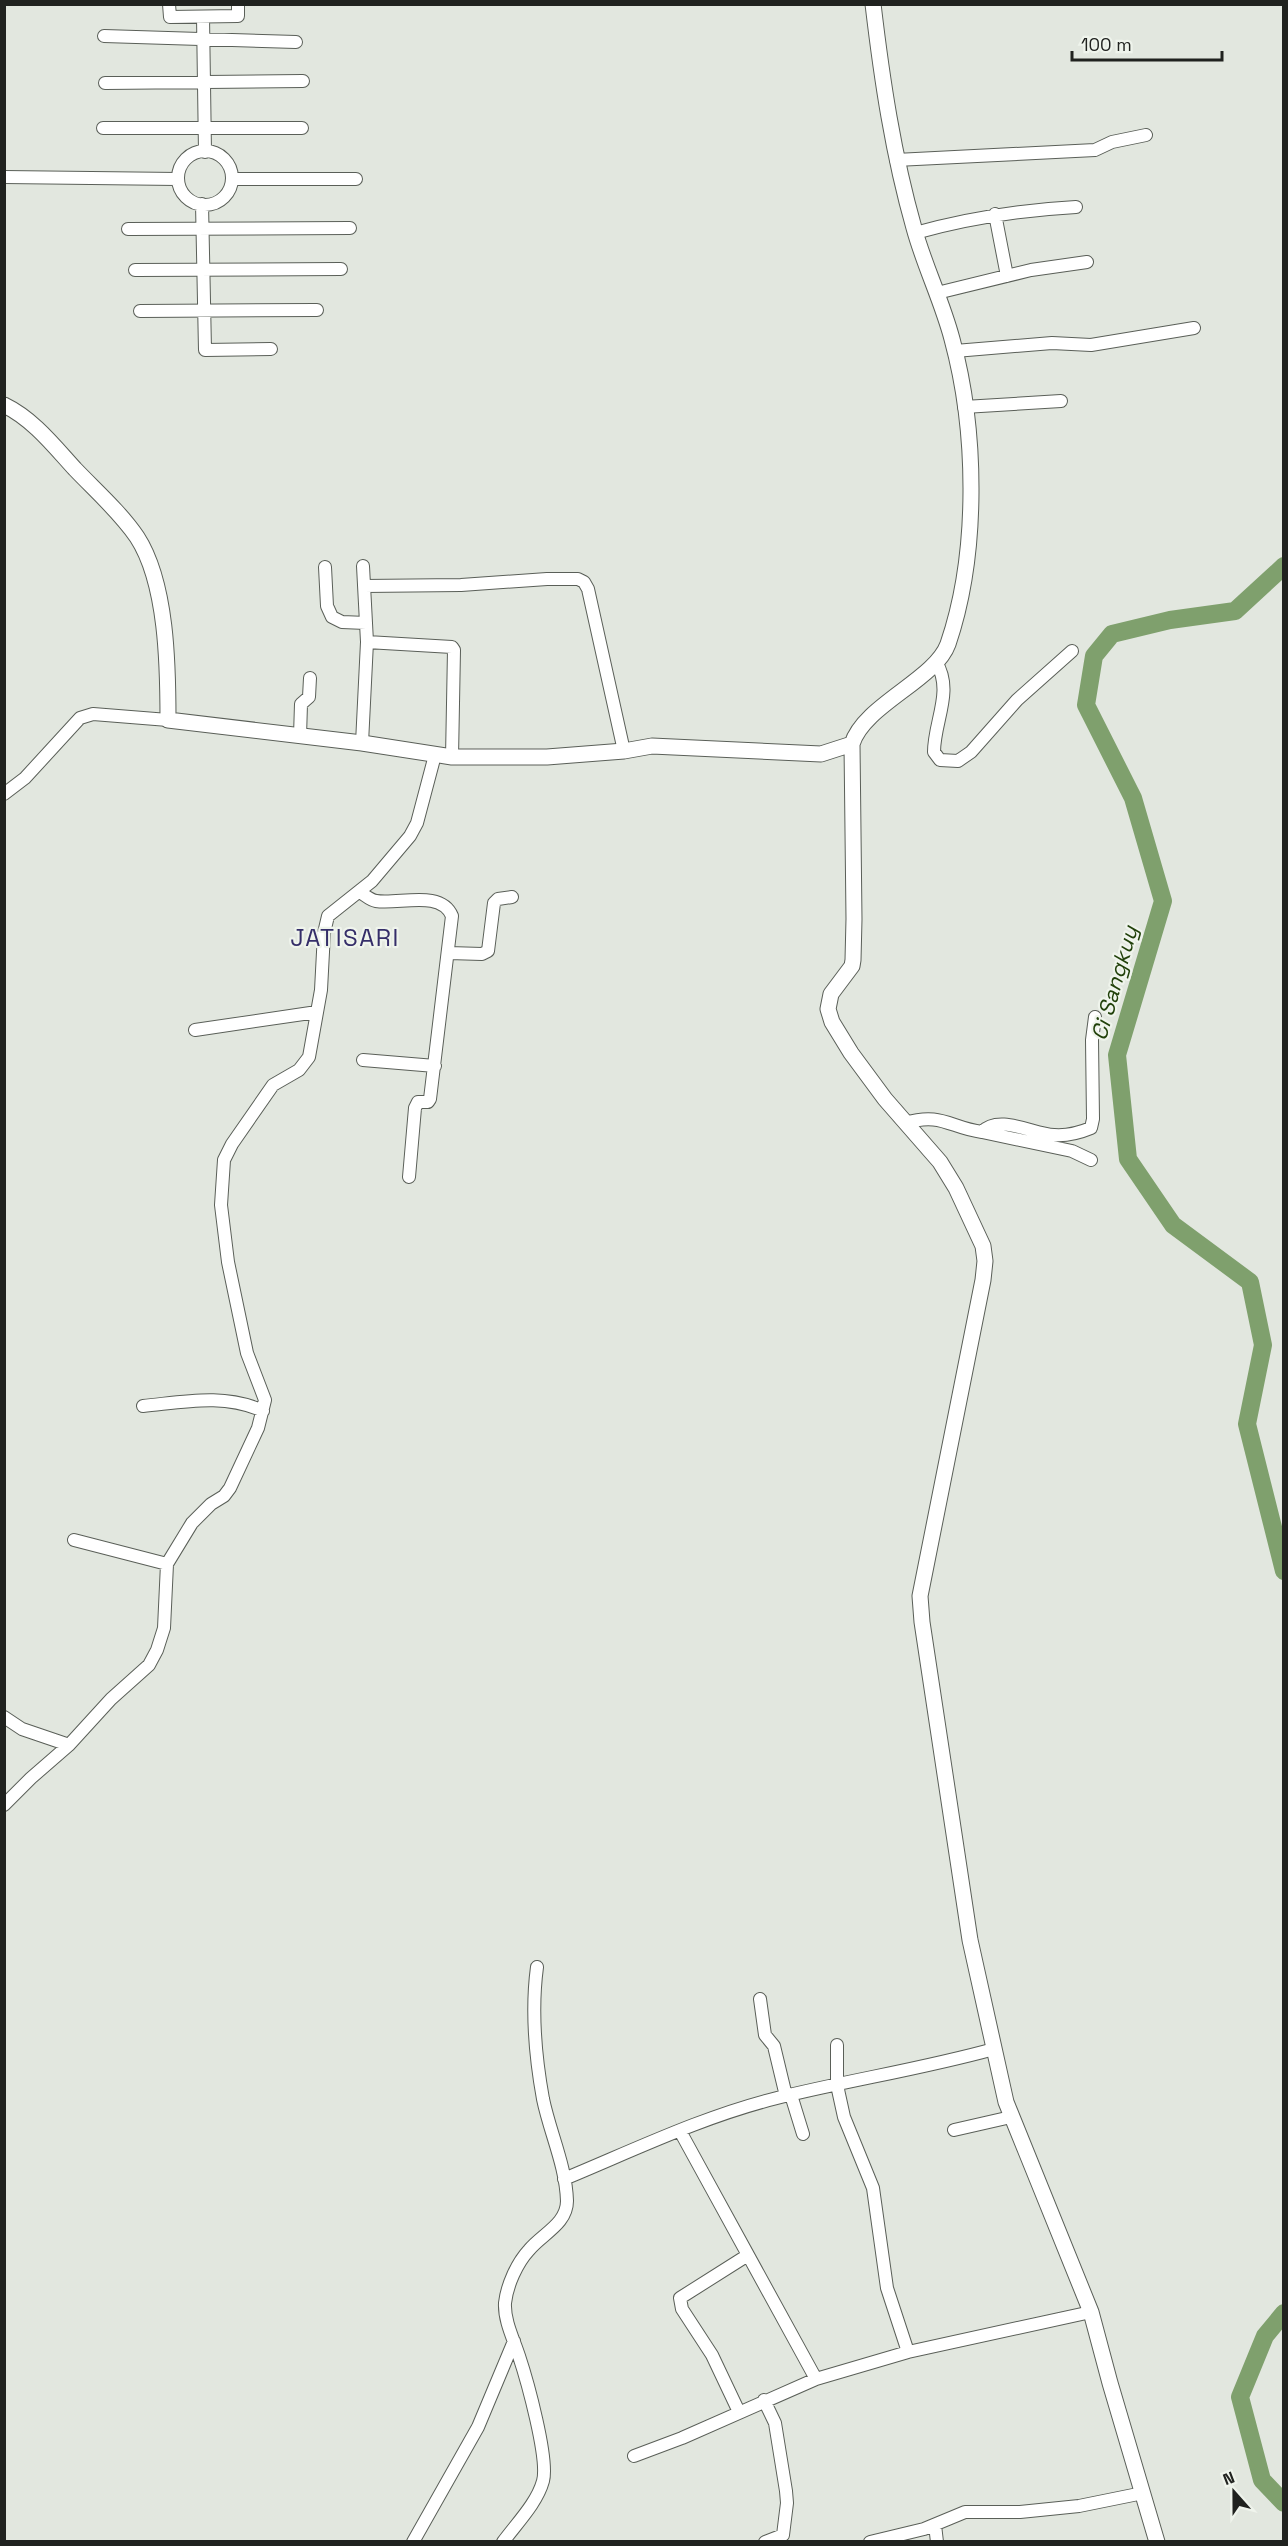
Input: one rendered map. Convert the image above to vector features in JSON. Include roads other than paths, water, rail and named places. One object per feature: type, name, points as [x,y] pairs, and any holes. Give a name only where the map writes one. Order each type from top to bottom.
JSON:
[{"type":"street","points":[[169,4],[170,17],[238,16],[238,4]]},
{"type":"street","points":[[873,4],[883,86],[896,160],[915,233],[955,351],[971,472],[968,541],[962,584],[947,646],[936,662],[864,723],[852,744],[853,960],[852,966],[831,994],[828,1009],[841,1038],[905,1123],[944,1168],[967,1208],[986,1253],[983,1280],[920,1604],[965,1910],[994,2049],[1011,2117],[1091,2312],[1155,2532]]},
{"type":"street","points":[[203,17],[205,152]]},
{"type":"street","points":[[104,36],[296,42]]},
{"type":"street","points":[[105,83],[303,81]]},
{"type":"street","points":[[103,128],[302,128]]},
{"type":"street","points":[[896,160],[1058,150],[1095,150],[1112,142],[1146,135]]},
{"type":"street","points":[[205,152],[223,157],[231,170],[232,179],[232,185],[224,198],[210,205],[194,203],[182,194],[178,179],[182,164],[193,154],[205,152]]},
{"type":"street","points":[[4,177],[178,179]]},
{"type":"street","points":[[232,179],[356,178]]},
{"type":"street","points":[[202,204],[205,350],[271,349]]},
{"type":"street","points":[[915,233],[958,221],[996,214],[1076,207]]},
{"type":"street","points":[[996,214],[1006,276]]},
{"type":"street","points":[[128,229],[350,228]]},
{"type":"street","points":[[937,293],[1006,276],[1087,262]]},
{"type":"street","points":[[135,270],[341,269]]},
{"type":"street","points":[[140,311],[317,310]]},
{"type":"street","points":[[955,351],[1052,343],[1091,345],[1194,328]]},
{"type":"street","points":[[964,407],[1061,401]]},
{"type":"street","points":[[4,405],[24,416],[68,461],[128,525],[146,553],[152,567],[167,651],[168,720]]},
{"type":"street","points":[[362,743],[367,642],[363,566]]},
{"type":"street","points":[[325,567],[327,606],[332,617],[342,622],[366,622]]},
{"type":"street","points":[[363,586],[461,585],[547,579],[578,579],[584,582],[588,589],[624,751]]},
{"type":"street","points":[[367,642],[438,646],[454,650],[452,758]]},
{"type":"street","points":[[936,662],[943,673],[945,686],[934,752],[940,760],[958,761],[971,752],[1017,700],[1072,651]]},
{"type":"street","points":[[300,736],[301,704],[309,697],[310,678]]},
{"type":"street","points":[[4,794],[25,778],[80,718],[93,714],[168,720],[362,743],[452,758],[547,757],[624,751],[652,746],[821,754],[852,744]]},
{"type":"street","points":[[4,1804],[69,1745],[111,1699],[134,1681],[153,1659],[164,1628],[167,1564],[192,1523],[211,1504],[224,1496],[230,1488],[263,1411],[264,1394],[247,1353],[229,1264],[221,1205],[224,1160],[273,1085],[299,1070],[309,1057],[321,990],[324,933],[328,916],[360,892],[390,862],[415,828],[435,755]]},
{"type":"street","points":[[360,892],[377,902],[428,901],[447,908],[452,916],[435,1065],[429,1100],[418,1102],[415,1108],[409,1178]]},
{"type":"street","points":[[449,953],[482,954],[488,951],[494,903],[498,899],[512,897]]},
{"type":"street","points":[[195,1030],[316,1012]]},
{"type":"street","points":[[982,1132],[987,1127],[996,1125],[1052,1135],[1070,1135],[1090,1128],[1093,1119],[1092,1040],[1095,1017]]},
{"type":"street","points":[[363,1060],[435,1065]]},
{"type":"street","points":[[905,1123],[939,1119],[982,1132],[1072,1151],[1091,1160]]},
{"type":"street","points":[[142,1406],[189,1400],[224,1400],[240,1401],[263,1411]]},
{"type":"street","points":[[74,1540],[167,1564]]},
{"type":"street","points":[[4,1717],[22,1729],[69,1745]]},
{"type":"street","points":[[503,2541],[535,2498],[544,2480],[535,2415],[507,2321],[505,2303],[512,2278],[529,2250],[558,2223],[566,2211],[564,2179],[543,2099],[533,2020],[532,2001],[537,1967]]},
{"type":"street","points":[[760,1999],[765,2035],[774,2046],[803,2134]]},
{"type":"street","points":[[837,2044],[837,2085],[844,2117],[873,2188],[887,2288],[908,2352]]},
{"type":"street","points":[[564,2179],[742,2108],[994,2049]]},
{"type":"street","points":[[954,2130],[1011,2117]]},
{"type":"street","points":[[680,2131],[816,2379]]},
{"type":"street","points":[[739,2412],[712,2355],[682,2309],[680,2298],[748,2254]]},
{"type":"street","points":[[634,2456],[682,2438],[816,2379],[908,2352],[1091,2312]]},
{"type":"street","points":[[413,2541],[478,2427],[514,2341]]},
{"type":"street","points":[[764,2400],[775,2423],[788,2503],[785,2538],[765,2541]]},
{"type":"street","points":[[870,2541],[935,2525],[965,2512],[1009,2513],[1067,2507],[1116,2500],[1143,2493]]},
{"type":"street","points":[[935,2525],[937,2541]]},
{"type":"waterway","name":"Ci Sangkuy","points":[[1284,566],[1235,611],[1170,620],[1112,634],[1094,656],[1086,705],[1133,798],[1163,901],[1117,1055],[1128,1159],[1173,1225],[1250,1282],[1263,1345],[1247,1424],[1284,1571]]},
{"type":"waterway","name":"Ci Sangkuy","points":[[1284,2313],[1265,2336],[1240,2397],[1262,2480],[1284,2503]]},
{"type":"district","name":"JATISARI","points":[[345,938]]}]
